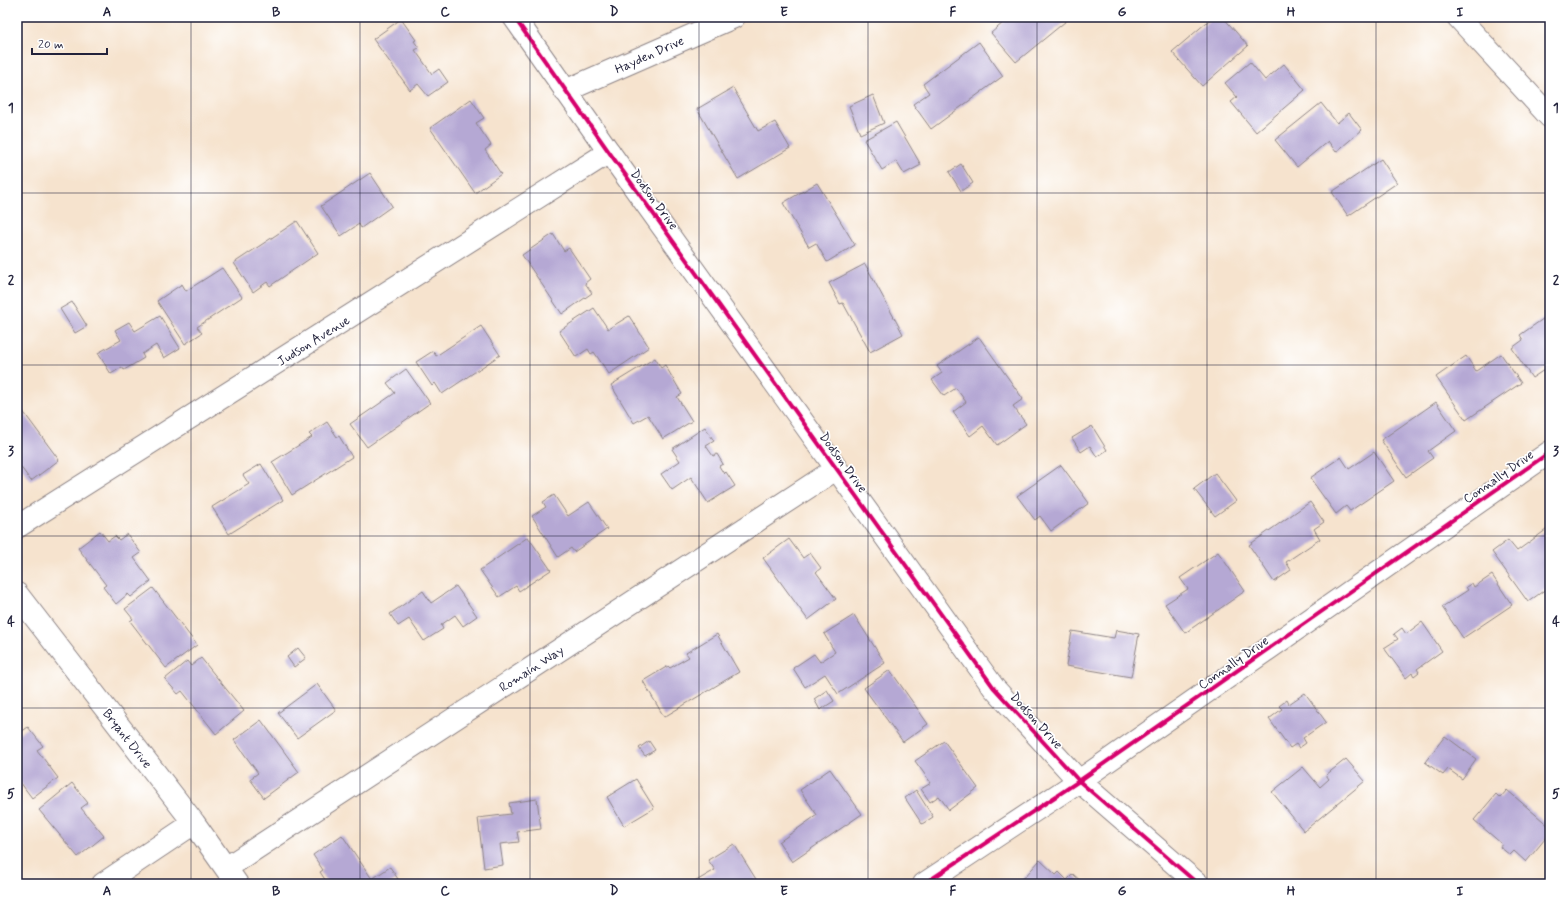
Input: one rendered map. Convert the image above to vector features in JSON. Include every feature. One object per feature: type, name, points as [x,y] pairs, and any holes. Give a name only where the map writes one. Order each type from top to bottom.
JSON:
[{"type":"street","name":"Dodson Drive","points":[[514,17],[565,91],[994,688],[1079,781],[1198,884]]},
{"type":"street","name":"Hayden Drive","points":[[565,91],[734,17]]},
{"type":"street","points":[[1458,17],[1550,117]]},
{"type":"street","name":"Judson Avenue","points":[[17,527],[609,152]]},
{"type":"street","name":"Connally Drive","points":[[924,884],[1079,781],[1550,452]]},
{"type":"street","name":"Romain Way","points":[[232,876],[836,469]]},
{"type":"street","name":"Bryant Drive","points":[[17,594],[194,823],[232,876]]},
{"type":"street","points":[[103,884],[194,823]]},
{"type":"building","points":[[1010,17],[1071,17],[1016,62],[991,33]]},
{"type":"building","points":[[1213,17],[1223,17],[1248,46],[1202,86],[1172,52]]},
{"type":"building","points":[[401,19],[416,40],[414,41],[419,48],[415,50],[432,74],[439,69],[448,82],[428,96],[418,84],[410,90],[373,39]]},
{"type":"building","points":[[979,42],[1003,76],[931,129],[913,104],[929,93],[923,84]]},
{"type":"building","points":[[1250,62],[1265,80],[1284,64],[1305,90],[1256,132],[1231,102],[1237,97],[1225,83]]},
{"type":"building","points":[[733,88],[758,131],[775,122],[790,148],[738,179],[697,109]]},
{"type":"building","points":[[873,95],[884,123],[860,134],[849,106]]},
{"type":"building","points":[[471,99],[484,118],[476,123],[491,145],[485,150],[501,174],[475,193],[430,128]]},
{"type":"building","points":[[1321,103],[1337,123],[1349,113],[1362,130],[1336,152],[1328,141],[1297,167],[1275,140]]},
{"type":"building","points":[[896,122],[921,165],[904,174],[896,161],[882,170],[864,140]]},
{"type":"building","points":[[1381,159],[1397,183],[1348,216],[1332,192]]},
{"type":"building","points":[[961,164],[973,183],[961,191],[949,172]]},
{"type":"building","points":[[370,173],[392,206],[361,228],[359,224],[341,236],[321,206]]},
{"type":"building","points":[[817,183],[855,245],[827,262],[816,243],[809,247],[783,203]]},
{"type":"building","points":[[297,221],[318,253],[270,286],[267,282],[253,292],[234,263]]},
{"type":"building","points":[[553,234],[564,251],[569,248],[590,279],[585,283],[592,293],[562,314],[522,255]]},
{"type":"building","points":[[865,264],[903,334],[870,352],[843,303],[840,304],[829,283]]},
{"type":"building","points":[[222,268],[242,297],[197,327],[202,333],[185,344],[157,301],[182,284],[186,291]]},
{"type":"building","points":[[72,302],[87,326],[75,333],[60,309]]},
{"type":"building","points":[[594,308],[608,329],[629,316],[649,347],[609,374],[594,352],[591,354],[588,349],[576,357],[559,331]]},
{"type":"building","points":[[1550,314],[1550,366],[1532,378],[1512,348],[1523,340],[1520,335]]},
{"type":"building","points":[[160,316],[180,348],[164,358],[156,345],[142,354],[144,358],[124,370],[122,367],[111,374],[98,353],[121,340],[115,330],[129,322],[135,331]]},
{"type":"building","points":[[481,326],[500,355],[442,394],[435,383],[432,386],[416,362],[433,351],[436,356]]},
{"type":"building","points":[[979,337],[1023,399],[1013,406],[1026,424],[997,445],[983,426],[970,436],[953,412],[966,402],[956,388],[944,396],[932,380],[942,373],[937,366]]},
{"type":"building","points":[[1501,354],[1521,383],[1466,420],[1436,377],[1466,356],[1476,371]]},
{"type":"building","points":[[655,358],[661,368],[665,365],[682,394],[677,397],[692,421],[663,439],[648,415],[634,423],[611,385]]},
{"type":"building","points":[[406,369],[430,403],[367,447],[350,424],[395,393],[387,383]]},
{"type":"building","points":[[1436,402],[1456,431],[1428,451],[1433,458],[1406,477],[1381,440]]},
{"type":"building","points":[[19,406],[59,460],[31,481],[17,462],[17,407]]},
{"type":"building","points":[[327,422],[337,437],[339,436],[352,457],[292,495],[272,462],[312,437],[309,434]]},
{"type":"building","points":[[1092,426],[1107,450],[1097,457],[1090,446],[1081,452],[1072,438]]},
{"type":"building","points":[[705,427],[714,441],[706,446],[713,456],[717,454],[723,464],[719,466],[724,474],[726,472],[735,486],[708,503],[691,477],[672,490],[661,474],[680,461],[672,449]]},
{"type":"building","points":[[1374,452],[1394,481],[1350,511],[1346,506],[1336,514],[1310,478],[1341,457],[1349,469]]},
{"type":"building","points":[[261,464],[283,500],[229,534],[212,507],[249,484],[243,475]]},
{"type":"building","points":[[1061,465],[1089,503],[1051,531],[1040,516],[1035,520],[1017,496]]},
{"type":"building","points":[[1215,473],[1236,501],[1215,516],[1194,489]]},
{"type":"building","points":[[554,495],[568,516],[589,502],[607,529],[574,552],[571,548],[558,557],[532,516],[546,507],[543,502]]},
{"type":"building","points":[[1310,502],[1324,522],[1314,529],[1320,539],[1286,562],[1291,570],[1274,582],[1249,545]]},
{"type":"building","points":[[1550,527],[1550,586],[1528,602],[1492,552],[1508,540],[1517,551]]},
{"type":"building","points":[[100,531],[108,541],[115,536],[119,540],[127,534],[141,553],[134,558],[151,581],[131,597],[128,594],[116,604],[103,587],[106,585],[78,548]]},
{"type":"building","points":[[528,537],[551,570],[519,591],[516,586],[499,597],[480,570]]},
{"type":"building","points":[[789,539],[803,558],[810,553],[821,568],[816,572],[836,599],[808,620],[763,558]]},
{"type":"building","points":[[1218,552],[1245,591],[1185,633],[1165,604],[1188,589],[1180,578]]},
{"type":"building","points":[[1492,575],[1512,605],[1463,638],[1442,607],[1468,590],[1466,587],[1472,583],[1474,587]]},
{"type":"building","points":[[456,586],[477,616],[463,626],[455,615],[441,625],[443,629],[424,641],[409,619],[398,626],[390,614],[423,591],[431,603]]},
{"type":"building","points":[[153,588],[197,645],[166,668],[130,621],[133,619],[125,609]]},
{"type":"building","points":[[854,615],[885,663],[838,694],[825,674],[805,687],[793,668],[814,654],[820,662],[835,652],[824,634]]},
{"type":"building","points":[[1422,622],[1442,651],[1417,669],[1419,672],[1414,676],[1412,673],[1406,678],[1384,648],[1398,639],[1394,634],[1402,628],[1406,634]]},
{"type":"building","points":[[1116,630],[1139,634],[1131,677],[1066,666],[1072,631],[1114,638]]},
{"type":"building","points":[[717,634],[739,672],[664,717],[643,681],[668,666],[670,668],[689,657],[686,653]]},
{"type":"building","points":[[298,648],[306,658],[294,667],[287,657]]},
{"type":"building","points":[[201,658],[244,711],[216,734],[182,691],[178,694],[165,679],[187,661],[191,666]]},
{"type":"building","points":[[890,670],[928,724],[903,742],[864,688]]},
{"type":"building","points":[[317,684],[336,710],[297,738],[278,713]]},
{"type":"building","points":[[827,690],[834,701],[820,710],[814,699]]},
{"type":"building","points":[[1305,693],[1326,722],[1303,738],[1306,743],[1299,748],[1296,744],[1290,748],[1269,719],[1282,709],[1279,706],[1287,700],[1289,704]]},
{"type":"building","points":[[261,720],[299,772],[264,798],[250,779],[258,773],[234,740]]},
{"type":"building","points":[[28,727],[43,746],[37,750],[58,778],[32,798],[17,778],[17,735]]},
{"type":"building","points":[[1445,736],[1476,759],[1462,779],[1448,769],[1443,775],[1425,762]]},
{"type":"building","points":[[649,741],[655,750],[645,756],[639,748]]},
{"type":"building","points":[[944,741],[978,788],[949,810],[939,796],[930,802],[921,789],[931,783],[915,761]]},
{"type":"building","points":[[1346,759],[1365,781],[1304,831],[1272,792],[1303,767],[1320,787],[1329,779],[1326,775]]},
{"type":"building","points":[[830,769],[862,814],[792,862],[779,842],[817,815],[800,790]]},
{"type":"building","points":[[636,779],[654,808],[624,826],[607,797]]},
{"type":"building","points":[[72,783],[88,803],[81,808],[104,836],[78,857],[39,810]]},
{"type":"building","points":[[916,790],[933,817],[922,824],[905,798]]},
{"type":"building","points":[[1507,790],[1550,827],[1550,833],[1526,862],[1514,851],[1510,855],[1500,847],[1502,844],[1474,820],[1496,794],[1500,798]]},
{"type":"building","points":[[537,799],[541,829],[517,832],[519,842],[500,844],[503,865],[484,868],[478,818],[511,814],[509,803]]},
{"type":"building","points":[[342,835],[372,879],[390,867],[398,879],[389,884],[328,884],[320,872],[323,870],[313,855]]},
{"type":"building","points":[[734,844],[759,884],[691,884],[715,870],[708,860]]},
{"type":"building","points":[[1040,860],[1056,875],[1059,872],[1067,880],[1073,874],[1084,884],[1026,884],[1022,880]]},
{"type":"cycle path","points":[[514,17],[609,152],[994,688],[1079,781],[1198,884]]},
{"type":"cycle path","points":[[924,884],[1079,781],[1550,452]]}]
